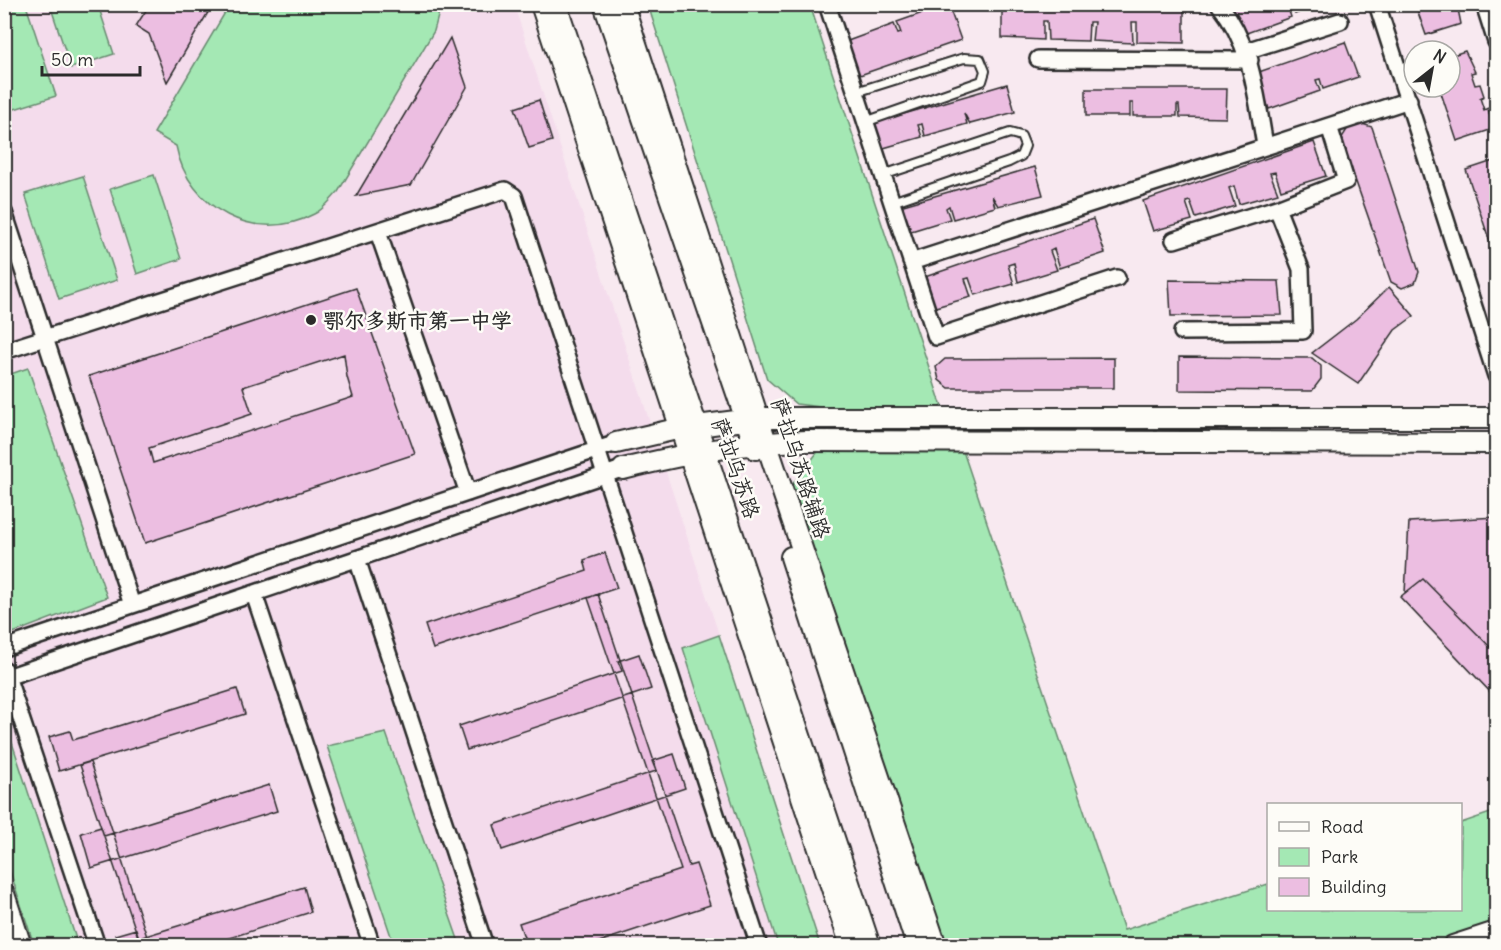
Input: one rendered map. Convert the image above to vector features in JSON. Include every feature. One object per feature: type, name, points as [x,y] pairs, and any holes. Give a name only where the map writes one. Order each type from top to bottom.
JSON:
[{"type":"street","points":[[541,4],[689,427]]},
{"type":"street","name":"萨拉乌苏路","points":[[556,4],[697,452],[870,945]]},
{"type":"street","name":"萨拉乌苏路","points":[[604,4],[760,442],[917,945]]},
{"type":"street","name":"萨拉乌苏路辅路","points":[[623,4],[752,418]]},
{"type":"street","points":[[827,4],[936,337],[1117,278]]},
{"type":"street","points":[[1219,4],[1229,17],[1248,56],[1265,145]]},
{"type":"street","points":[[1377,4],[1497,376]]},
{"type":"street","points":[[1484,4],[1497,42]]},
{"type":"street","points":[[1038,59],[1248,56],[1340,21]]},
{"type":"street","points":[[911,262],[1409,100]]},
{"type":"street","points":[[1174,240],[1277,208],[1346,181],[1329,126]]},
{"type":"street","points":[[4,351],[505,190],[514,196],[608,446],[759,945]]},
{"type":"street","points":[[1182,332],[1303,331],[1301,269],[1277,208]]},
{"type":"street","points":[[4,212],[132,605]]},
{"type":"street","points":[[378,232],[468,493]]},
{"type":"street","points":[[4,648],[608,446],[689,427],[752,418],[1497,418]]},
{"type":"street","points":[[98,945],[5,674],[254,594],[614,472],[697,452],[760,442],[1497,443]]},
{"type":"street","name":"萨拉乌苏路辅路","points":[[760,442],[936,945]]},
{"type":"street","points":[[697,452],[851,945]]},
{"type":"street","points":[[357,559],[485,945]]},
{"type":"street","points":[[254,594],[372,945]]},
{"type":"street","points":[[4,894],[21,945]]},
{"type":"street","points":[[1453,945],[1497,932]]},
{"type":"lane","points":[[856,92],[964,58],[980,59],[985,71],[982,81],[866,122]]},
{"type":"lane","points":[[883,175],[1010,134],[1021,136],[1025,146],[1021,156],[1010,162],[892,202]]},
{"type":"shaded area","name":"鄂尔多斯市第一中学","points":[[4,5],[514,5],[820,945],[34,945],[4,856]]},
{"type":"green space","points":[[5,4],[26,5],[56,96],[5,112]]},
{"type":"green space","points":[[230,4],[441,5],[434,31],[338,192],[317,212],[292,223],[270,225],[248,223],[228,215],[194,188],[183,168],[176,146],[154,133]]},
{"type":"green space","points":[[50,5],[98,5],[114,54],[71,68]]},
{"type":"green space","points":[[648,5],[810,5],[944,413],[846,410],[796,404],[767,379]]},
{"type":"green space","points":[[154,175],[181,259],[137,274],[110,189]]},
{"type":"green space","points":[[83,176],[117,280],[59,299],[25,194]]},
{"type":"green space","points":[[28,368],[107,597],[5,636],[5,376]]},
{"type":"green space","points":[[962,448],[1124,930],[1267,884],[1267,911],[1462,911],[1462,823],[1496,811],[1496,924],[1431,946],[947,945],[785,494],[820,449]]},
{"type":"green space","points":[[719,635],[820,945],[778,945],[683,648]]},
{"type":"green space","points":[[4,721],[78,945],[34,945],[5,856]]},
{"type":"green space","points":[[386,733],[460,945],[394,945],[327,746]]},
{"type":"building","points":[[150,4],[213,4],[167,82],[149,34],[136,26]]},
{"type":"building","points":[[948,4],[961,40],[857,76],[845,42],[894,24],[898,34],[901,33],[897,22]]},
{"type":"building","points":[[1229,4],[1290,4],[1287,5],[1291,17],[1241,35]]},
{"type":"building","points":[[1291,4],[1321,4],[1295,14]]},
{"type":"building","points":[[1415,4],[1457,4],[1461,24],[1426,35]]},
{"type":"building","points":[[1002,6],[1184,7],[1184,43],[1137,42],[1137,22],[1132,22],[1133,43],[1092,41],[1094,22],[1089,22],[1088,41],[1048,40],[1047,21],[1043,21],[1043,40],[1002,38]]},
{"type":"building","points":[[450,38],[467,87],[411,185],[356,196]]},
{"type":"building","points":[[1345,42],[1358,77],[1323,89],[1320,79],[1316,80],[1320,91],[1269,109],[1256,73]]},
{"type":"building","points":[[1465,51],[1475,72],[1471,73],[1475,85],[1480,84],[1484,96],[1480,98],[1484,110],[1488,108],[1493,129],[1457,141],[1443,99],[1462,99],[1462,52]]},
{"type":"building","points":[[1007,84],[1015,112],[970,124],[964,113],[967,124],[925,136],[922,124],[918,125],[922,137],[880,149],[873,123]]},
{"type":"building","points":[[1086,89],[1227,89],[1226,118],[1180,117],[1179,105],[1177,105],[1177,116],[1133,116],[1133,103],[1130,103],[1130,116],[1086,116]]},
{"type":"building","points":[[539,100],[552,141],[529,148],[515,108]]},
{"type":"building","points":[[1359,123],[1372,127],[1419,272],[1415,283],[1402,288],[1391,282],[1341,139],[1348,128]]},
{"type":"building","points":[[1314,142],[1326,176],[1281,190],[1275,172],[1270,173],[1278,193],[1239,204],[1234,186],[1229,188],[1235,206],[1196,218],[1190,201],[1186,202],[1192,220],[1153,231],[1143,201]]},
{"type":"building","points":[[1496,160],[1496,247],[1492,248],[1466,170]]},
{"type":"building","points":[[1035,167],[1043,195],[998,206],[992,196],[995,207],[953,219],[949,206],[946,208],[950,219],[908,232],[900,206]]},
{"type":"building","points":[[1093,219],[1105,253],[1060,268],[1054,249],[1050,251],[1057,270],[1018,282],[1014,263],[1008,265],[1014,284],[975,295],[969,278],[965,279],[971,297],[932,308],[922,278]]},
{"type":"building","points":[[1169,280],[1279,281],[1282,315],[1171,316]]},
{"type":"building","points":[[1389,287],[1414,316],[1395,330],[1358,384],[1312,353],[1356,319]]},
{"type":"building","points":[[356,288],[415,454],[145,543],[89,376]],"holes":[[[344,354],[353,397],[153,463],[149,448],[252,414],[243,387]]]},
{"type":"building","points":[[1179,357],[1312,358],[1321,366],[1321,379],[1312,391],[1179,390]]},
{"type":"building","points":[[1114,358],[1114,388],[949,388],[939,380],[936,367],[945,359]]},
{"type":"building","points":[[1496,517],[1496,653],[1423,579],[1405,593],[1409,522]]},
{"type":"building","points":[[605,553],[617,588],[433,649],[425,625],[587,571],[584,560]]},
{"type":"building","points":[[1423,579],[1496,653],[1496,698],[1400,597]]},
{"type":"building","points":[[598,594],[689,866],[696,864],[710,905],[587,946],[527,946],[519,923],[681,870],[588,598]]},
{"type":"building","points":[[639,654],[651,689],[467,750],[459,726],[622,671],[618,661]]},
{"type":"building","points":[[237,689],[245,714],[59,771],[49,737],[70,731],[73,740]]},
{"type":"building","points":[[674,754],[685,788],[502,850],[494,825],[656,771],[652,761]]},
{"type":"building","points":[[90,762],[150,946],[141,946],[80,765]]},
{"type":"building","points":[[269,785],[277,811],[91,868],[81,833],[101,827],[104,836]]},
{"type":"building","points":[[304,887],[311,912],[204,946],[119,946],[115,935],[136,929],[139,938]]},
{"type":"place","name":"鄂尔多斯市第一中学","points":[[311,320]]}]
